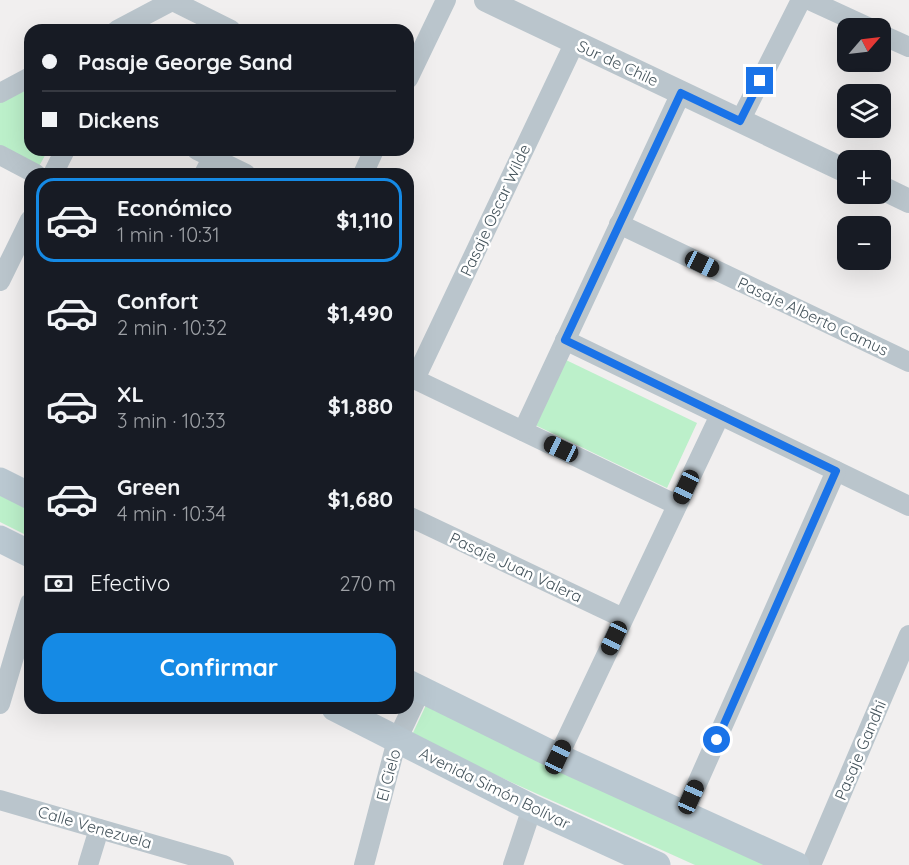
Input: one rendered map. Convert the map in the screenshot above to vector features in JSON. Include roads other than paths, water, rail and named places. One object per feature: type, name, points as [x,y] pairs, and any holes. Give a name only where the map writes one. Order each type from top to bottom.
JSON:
[{"type":"main road","points":[[0,480],[24,493]]},
{"type":"main road","points":[[0,539],[24,551]]},
{"type":"main road","points":[[414,686],[558,757],[796,865]]},
{"type":"main road","name":"Avenida Simón Bolívar","points":[[347,714],[532,808],[657,865]]},
{"type":"street","points":[[130,24],[172,0],[219,24]]},
{"type":"street","points":[[414,67],[446,0]]},
{"type":"street","name":"Sur de Chile","points":[[486,0],[837,167]]},
{"type":"street","points":[[740,121],[801,0]]},
{"type":"street","points":[[809,0],[848,18]]},
{"type":"street","points":[[891,39],[909,47]]},
{"type":"street","name":"Pasaje Oscar Wilde","points":[[414,371],[575,42]]},
{"type":"street","points":[[0,93],[24,80]]},
{"type":"street","points":[[523,431],[681,93]]},
{"type":"street","points":[[0,155],[25,168]]},
{"type":"street","points":[[204,160],[228,168]]},
{"type":"street","points":[[891,192],[909,201]]},
{"type":"street","name":"Pasaje Alberto Camus","points":[[619,224],[909,362]]},
{"type":"street","points":[[0,281],[24,232]]},
{"type":"street","points":[[565,340],[909,506]]},
{"type":"street","points":[[414,378],[677,505]]},
{"type":"street","points":[[558,757],[720,415]]},
{"type":"street","points":[[684,813],[836,471]]},
{"type":"street","name":"Pasaje Juan Valera","points":[[414,519],[624,618]]},
{"type":"street","points":[[0,704],[24,623]]},
{"type":"street","name":"Pasaje Gandhi","points":[[812,865],[909,635]]},
{"type":"street","name":"El Cielo","points":[[364,865],[405,714]]},
{"type":"street","name":"Calle Venezuela","points":[[0,800],[224,865]]},
{"type":"street","points":[[513,865],[532,808]]},
{"type":"street","points":[[88,865],[99,829]]}]
